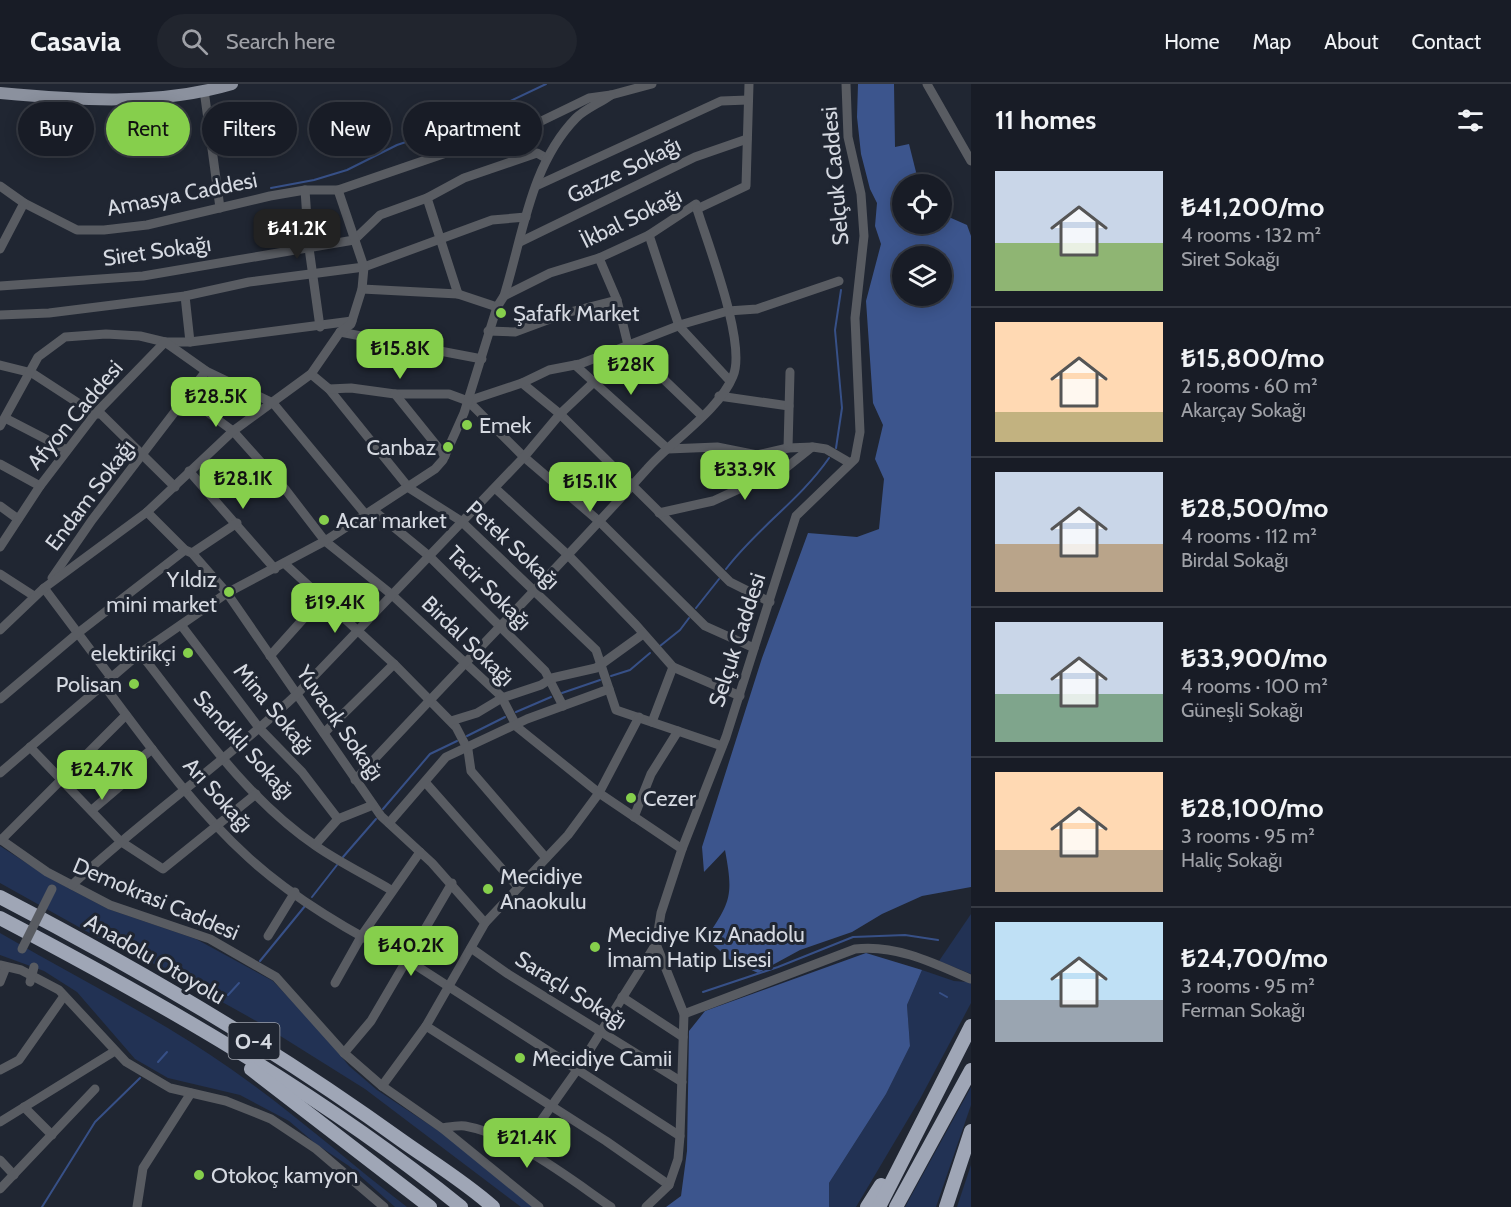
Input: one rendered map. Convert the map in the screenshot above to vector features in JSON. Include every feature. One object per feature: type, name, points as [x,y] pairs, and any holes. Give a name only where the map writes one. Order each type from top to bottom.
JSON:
[{"type":"highway","name":"Anadolu Otoyolu","points":[[0,897],[96,948],[241,1032],[368,1116],[493,1206]]},
{"type":"highway","name":"Anadolu Otoyolu","points":[[0,918],[213,1036],[348,1124],[461,1207]]},
{"type":"highway","points":[[867,1207],[919,1125],[971,1026]]},
{"type":"highway","points":[[213,1036],[265,1081],[430,1207]]},
{"type":"highway","points":[[896,1207],[971,1070]]},
{"type":"highway","points":[[879,1207],[908,1154],[919,1125]]},
{"type":"highway","points":[[946,1207],[971,1131]]},
{"type":"main road","points":[[0,93],[113,99],[204,90],[232,84]]},
{"type":"street","name":"Amasya Caddesi","points":[[0,186],[24,203],[78,230],[147,225],[305,190],[338,189],[490,138],[525,129],[589,98],[611,95],[652,84]]},
{"type":"street","name":"İkbal Sokağı","points":[[504,296],[550,273],[599,258],[649,235],[696,204],[697,209],[746,186],[749,84]]},
{"type":"street","name":"Selçuk Caddesi","points":[[646,1207],[669,1185],[678,1159],[680,1136],[684,1014],[656,944],[660,913],[740,696],[796,516],[855,459],[860,432],[855,318],[864,236],[861,194],[848,137],[846,84]]},
{"type":"street","points":[[927,84],[971,161]]},
{"type":"street","points":[[204,90],[220,208]]},
{"type":"street","points":[[0,773],[110,676],[140,653],[227,593],[325,541],[435,469],[445,456],[468,401],[482,359],[488,331],[504,296],[526,217],[546,158],[577,117],[611,95]]},
{"type":"street","points":[[536,186],[721,101],[748,100]]},
{"type":"street","name":"Gazze Sokağı","points":[[520,242],[695,157],[747,139]]},
{"type":"street","points":[[354,240],[380,215],[427,198],[464,178],[537,153],[546,158]]},
{"type":"street","points":[[0,630],[46,586],[147,512],[232,431],[311,374],[340,332],[352,321],[362,290],[364,267],[338,189]]},
{"type":"street","points":[[305,190],[309,248],[320,327]]},
{"type":"street","points":[[427,198],[458,294]]},
{"type":"street","points":[[0,249],[24,203]]},
{"type":"street","points":[[355,780],[430,698],[702,416],[734,375],[736,344],[697,209]]},
{"type":"street","points":[[0,315],[49,313],[184,296],[313,273],[364,267],[492,220],[526,217]]},
{"type":"street","points":[[649,235],[679,326],[730,381]]},
{"type":"street","name":"Siret Sokağı","points":[[0,286],[142,276],[354,240]]},
{"type":"street","points":[[599,258],[618,300],[628,345],[702,416]]},
{"type":"street","points":[[468,401],[522,383],[549,370],[575,365],[679,326],[728,311],[757,309],[839,281]]},
{"type":"street","points":[[362,290],[458,294],[497,307]]},
{"type":"street","points":[[184,296],[190,342]]},
{"type":"street","points":[[488,331],[515,332],[566,313],[618,300]]},
{"type":"street","points":[[67,450],[2,422],[32,373],[38,357],[65,337],[106,334],[140,336],[165,342],[190,342],[320,327],[352,321]]},
{"type":"street","points":[[340,332],[482,359]]},
{"type":"street","points":[[165,342],[206,371],[273,403]]},
{"type":"street","name":"Afyon Caddesi","points":[[0,546],[40,486],[95,414],[165,342]]},
{"type":"street","points":[[0,365],[32,373],[95,414],[101,414],[175,487]]},
{"type":"street","points":[[575,365],[596,381],[668,449],[717,447],[757,455],[788,448],[813,447],[826,449],[850,463]]},
{"type":"street","name":"Endam Sokağı","points":[[46,586],[92,520],[206,371]]},
{"type":"street","points":[[788,448],[790,372]]},
{"type":"street","name":"Petek Sokağı","points":[[311,374],[329,389],[409,488],[461,521],[596,650],[616,710],[639,717]]},
{"type":"street","points":[[72,885],[120,841],[260,729],[297,694],[495,488],[560,414],[596,381]]},
{"type":"street","points":[[522,383],[560,414],[730,582],[770,602]]},
{"type":"street","points":[[329,389],[351,388],[394,394],[449,394],[468,401],[524,457],[600,522],[705,626],[754,648]]},
{"type":"street","points":[[394,394],[445,456]]},
{"type":"street","points":[[719,396],[789,406]]},
{"type":"street","name":"Birdal Sokağı","points":[[187,397],[232,431],[285,489],[325,541],[392,594],[502,698],[515,725],[599,793],[682,849]]},
{"type":"street","name":"Tacir Sokağı","points":[[273,403],[369,512],[429,556],[545,671],[563,706]]},
{"type":"street","points":[[659,513],[713,501],[787,467],[813,447]]},
{"type":"street","points":[[0,464],[40,486]]},
{"type":"street","points":[[189,471],[275,569]]},
{"type":"street","points":[[495,488],[569,556],[673,667],[740,696]]},
{"type":"street","points":[[0,506],[18,519]]},
{"type":"street","name":"Yuvacık Sokağı","points":[[147,512],[227,593],[374,805],[389,823],[452,883],[485,923]]},
{"type":"street","points":[[0,699],[78,633],[188,552],[237,523]]},
{"type":"street","points":[[284,563],[430,698],[451,721],[467,748],[471,771],[546,858]]},
{"type":"street","points":[[0,574],[34,596]]},
{"type":"street","points":[[46,586],[110,676]]},
{"type":"street","points":[[270,656],[322,598]]},
{"type":"street","name":"Mina Sokağı","points":[[181,625],[260,729],[302,772],[338,819]]},
{"type":"street","points":[[451,721],[477,713],[502,698],[542,684],[549,679],[601,666],[643,633]]},
{"type":"street","name":"Sandıklı Sokağı","points":[[140,653],[223,759],[256,794],[315,845],[391,890]]},
{"type":"street","points":[[324,733],[394,664]]},
{"type":"street","points":[[652,722],[673,667]]},
{"type":"street","name":"Arı Sokağı","points":[[102,684],[184,789],[250,859],[295,892],[449,986],[680,1136]]},
{"type":"street","points":[[389,823],[446,758],[515,725],[609,689]]},
{"type":"street","points":[[0,840],[126,715]]},
{"type":"street","points":[[382,1086],[426,1026],[485,923],[568,835],[599,793],[639,717],[722,746]]},
{"type":"street","points":[[634,817],[651,774],[678,731]]},
{"type":"street","points":[[30,747],[120,841],[163,869],[218,827],[256,794]]},
{"type":"street","points":[[92,810],[139,770],[134,764],[152,749]]},
{"type":"street","points":[[424,782],[518,888]]},
{"type":"street","points":[[315,845],[338,819],[374,805]]},
{"type":"street","name":"Demokrasi Caddesi","points":[[0,840],[47,872],[110,905],[210,939],[276,977],[344,1053],[382,1086],[442,1128],[539,1207]]},
{"type":"street","points":[[335,983],[391,890],[420,852]]},
{"type":"street","points":[[344,1053],[371,1021],[452,883]]},
{"type":"street","points":[[22,949],[52,889]]},
{"type":"street","points":[[268,936],[295,892]]},
{"type":"street","points":[[521,1149],[577,1070],[599,1031],[656,944]]},
{"type":"street","points":[[684,1014],[855,949],[867,947],[885,948],[931,962],[970,979]]},
{"type":"street","name":"Saraçlı Sokağı","points":[[471,948],[682,1082]]},
{"type":"street","points":[[0,982],[3,966],[21,970],[64,996],[126,1062],[170,1088],[226,1101],[271,1119],[316,1149],[379,1205]]},
{"type":"street","points":[[30,982],[34,967]]},
{"type":"street","points":[[0,1070],[19,1060],[64,996]]},
{"type":"street","points":[[622,997],[683,1037]]},
{"type":"street","points":[[426,1026],[551,1108],[606,1141],[669,1185]]},
{"type":"street","points":[[0,1122],[115,1051]]},
{"type":"street","points":[[0,1189],[95,1089]]},
{"type":"street","points":[[137,1207],[143,1168],[191,1093]]},
{"type":"street","points":[[24,1107],[52,1135]]},
{"type":"street","points":[[442,1128],[464,1126],[490,1134],[521,1149],[611,1207]]},
{"type":"street","points":[[0,1160],[14,1175]]},
{"type":"shaded area","points":[[858,84],[894,84],[895,147],[909,144],[916,174],[892,174],[892,234],[952,234],[952,218],[967,225],[971,236],[971,887],[922,896],[882,914],[852,932],[800,950],[758,973],[730,960],[706,938],[726,905],[729,877],[725,850],[704,872],[702,847],[762,658],[808,533],[857,537],[879,529],[884,479],[875,459],[883,425],[873,403],[866,301],[881,244],[875,226],[877,203],[870,189],[861,154],[857,117]]},
{"type":"shaded area","points":[[0,846],[53,880],[108,909],[196,939],[273,981],[325,1036],[349,1066],[377,1090],[451,1139],[538,1207],[521,1207],[365,1089],[258,1022],[113,941],[111,945],[0,883]]},
{"type":"shaded area","points":[[971,914],[971,974],[939,961]]},
{"type":"shaded area","points":[[0,933],[146,1015],[203,1050],[276,1102],[407,1207],[395,1207],[349,1166],[316,1144],[289,1121],[240,1095],[168,1078],[135,1059],[77,992],[44,971],[0,955]]},
{"type":"shaded area","points":[[866,953],[922,970],[907,1005],[910,1046],[886,1094],[829,1183],[829,1207],[666,1207],[681,1196],[687,1151],[689,1031],[705,1011]]},
{"type":"shaded area","points":[[922,970],[954,981],[968,982],[971,977],[971,1003],[920,1099],[856,1207],[829,1207],[829,1183],[886,1094],[910,1046],[907,1005]]},
{"type":"shaded area","points":[[971,1087],[971,1105],[936,1207],[905,1207]]},
{"type":"shaded area","points":[[971,1165],[971,1207],[957,1207]]},
{"type":"waterway","points":[[271,188],[314,180],[347,170],[397,145],[468,121],[546,84]]},
{"type":"waterway","points":[[836,448],[842,408],[835,330],[841,290]]},
{"type":"waterway","points":[[726,569],[751,540],[818,473],[829,458]]},
{"type":"waterway","points":[[696,608],[719,579]]},
{"type":"waterway","points":[[660,646],[680,630],[689,618]]},
{"type":"waterway","points":[[611,676],[630,670],[650,653]]},
{"type":"waterway","points":[[562,693],[600,680]]},
{"type":"waterway","points":[[516,712],[551,697]]},
{"type":"waterway","points":[[467,736],[505,717]]},
{"type":"waterway","points":[[383,809],[430,754],[457,741]]},
{"type":"waterway","points":[[343,857],[376,819]]},
{"type":"waterway","points":[[312,897],[337,865]]},
{"type":"waterway","points":[[260,961],[305,906]]},
{"type":"waterway","points":[[703,992],[778,967],[853,937],[905,935],[938,940]]},
{"type":"waterway","points":[[228,995],[239,983]]},
{"type":"waterway","points":[[940,993],[947,997]]},
{"type":"waterway","points":[[158,1062],[167,1052]]},
{"type":"waterway","points":[[42,1207],[95,1122],[140,1078]]},
{"type":"place","name":"Şafafk Market","points":[[501,313]]},
{"type":"place","name":"Emek","points":[[467,425]]},
{"type":"place","name":"Canbaz","points":[[448,447]]},
{"type":"place","name":"Acar market","points":[[324,520]]},
{"type":"place","name":"Yıldız mini market","points":[[229,592]]},
{"type":"place","name":"elektirikçi","points":[[188,653]]},
{"type":"place","name":"Polisan","points":[[134,684]]},
{"type":"place","name":"Cezer","points":[[631,798]]},
{"type":"place","name":"Mecidiye Anaokulu","points":[[488,889]]},
{"type":"place","name":"Mecidiye Kız Anadolu İmam Hatip Lisesi","points":[[595,947]]},
{"type":"place","name":"Mecidiye Camii","points":[[520,1058]]},
{"type":"place","name":"Otokoç kamyon","points":[[199,1175]]}]
